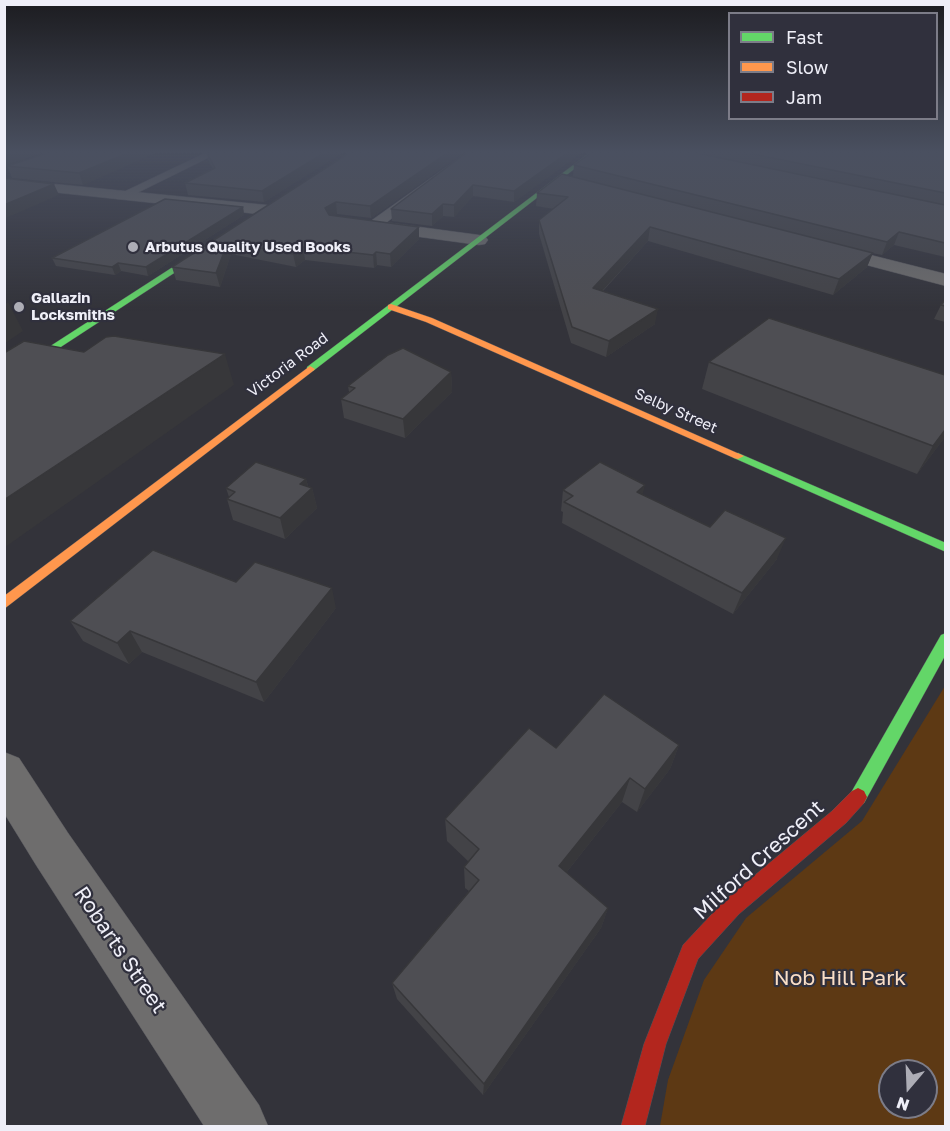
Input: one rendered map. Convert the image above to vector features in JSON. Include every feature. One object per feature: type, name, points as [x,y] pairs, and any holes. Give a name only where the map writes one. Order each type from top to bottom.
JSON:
[{"type":"main road","name":"Victoria Road","points":[[4,604],[523,206]]},
{"type":"main road","points":[[247,223],[272,207]]},
{"type":"main road","points":[[4,381],[218,242]]},
{"type":"main road","name":"Selby Street","points":[[391,308],[429,320],[945,549]]},
{"type":"main road","name":"Milford Crescent","points":[[633,1126],[655,1044],[690,952],[732,907],[839,818],[859,796],[945,639]]},
{"type":"street","points":[[251,206],[272,207]]},
{"type":"street","points":[[355,223],[479,240]]},
{"type":"street","points":[[810,245],[945,280]]},
{"type":"street","name":"Robarts Street","points":[[4,772],[52,849],[238,1126]]},
{"type":"lane","points":[[373,226],[400,206]]},
{"type":"green space","name":"Nob Hill Park","points":[[945,686],[945,1126],[660,1126],[668,1080],[704,980],[746,918],[862,821]]},
{"type":"building","points":[[152,206],[243,207],[146,267],[118,263],[112,267],[52,258]]},
{"type":"building","points":[[267,206],[329,206],[325,208],[329,215],[419,227],[390,254],[376,252],[373,255],[303,247],[293,254],[228,242],[216,273],[172,267]]},
{"type":"building","points":[[395,206],[441,206],[432,214],[391,209]]},
{"type":"building","points":[[557,206],[687,206],[873,253],[839,279],[650,227],[593,288],[658,309],[609,341],[572,327],[539,220]]},
{"type":"building","points":[[740,206],[945,206],[945,243],[899,232],[887,242]]},
{"type":"building","points":[[769,318],[945,375],[945,430],[933,446],[709,362]]},
{"type":"building","points":[[114,336],[225,354],[4,500],[4,353],[24,341],[84,352],[106,337]]},
{"type":"building","points":[[403,348],[451,372],[403,419],[341,399],[355,388],[348,386],[388,355]]},
{"type":"building","points":[[256,462],[306,479],[300,484],[312,488],[280,518],[227,499],[235,492],[226,488]]},
{"type":"building","points":[[600,462],[645,485],[637,492],[710,527],[725,510],[786,538],[742,593],[564,502],[573,496],[563,490]]},
{"type":"building","points":[[153,550],[236,582],[255,562],[332,588],[256,682],[130,631],[117,643],[70,621]]},
{"type":"building","points":[[604,694],[679,745],[645,789],[630,778],[559,866],[608,908],[484,1084],[392,983],[479,880],[464,867],[479,849],[445,819],[529,728],[556,748]]},
{"type":"traffic: fast","points":[[310,369],[523,206]]},
{"type":"traffic: fast","points":[[4,381],[210,247]]},
{"type":"traffic: fast","points":[[738,456],[946,548]]},
{"type":"traffic: fast","points":[[858,797],[946,639]]},
{"type":"traffic: slow","points":[[391,307],[429,320],[738,456]]},
{"type":"traffic: slow","points":[[4,604],[310,369]]},
{"type":"traffic: jam","points":[[633,1126],[655,1044],[690,952],[732,907],[839,817],[858,797]]},
{"type":"place","name":"Arbutus Quality Used Books","points":[[133,247]]},
{"type":"place","name":"Gallazin Locksmiths","points":[[19,307]]}]
